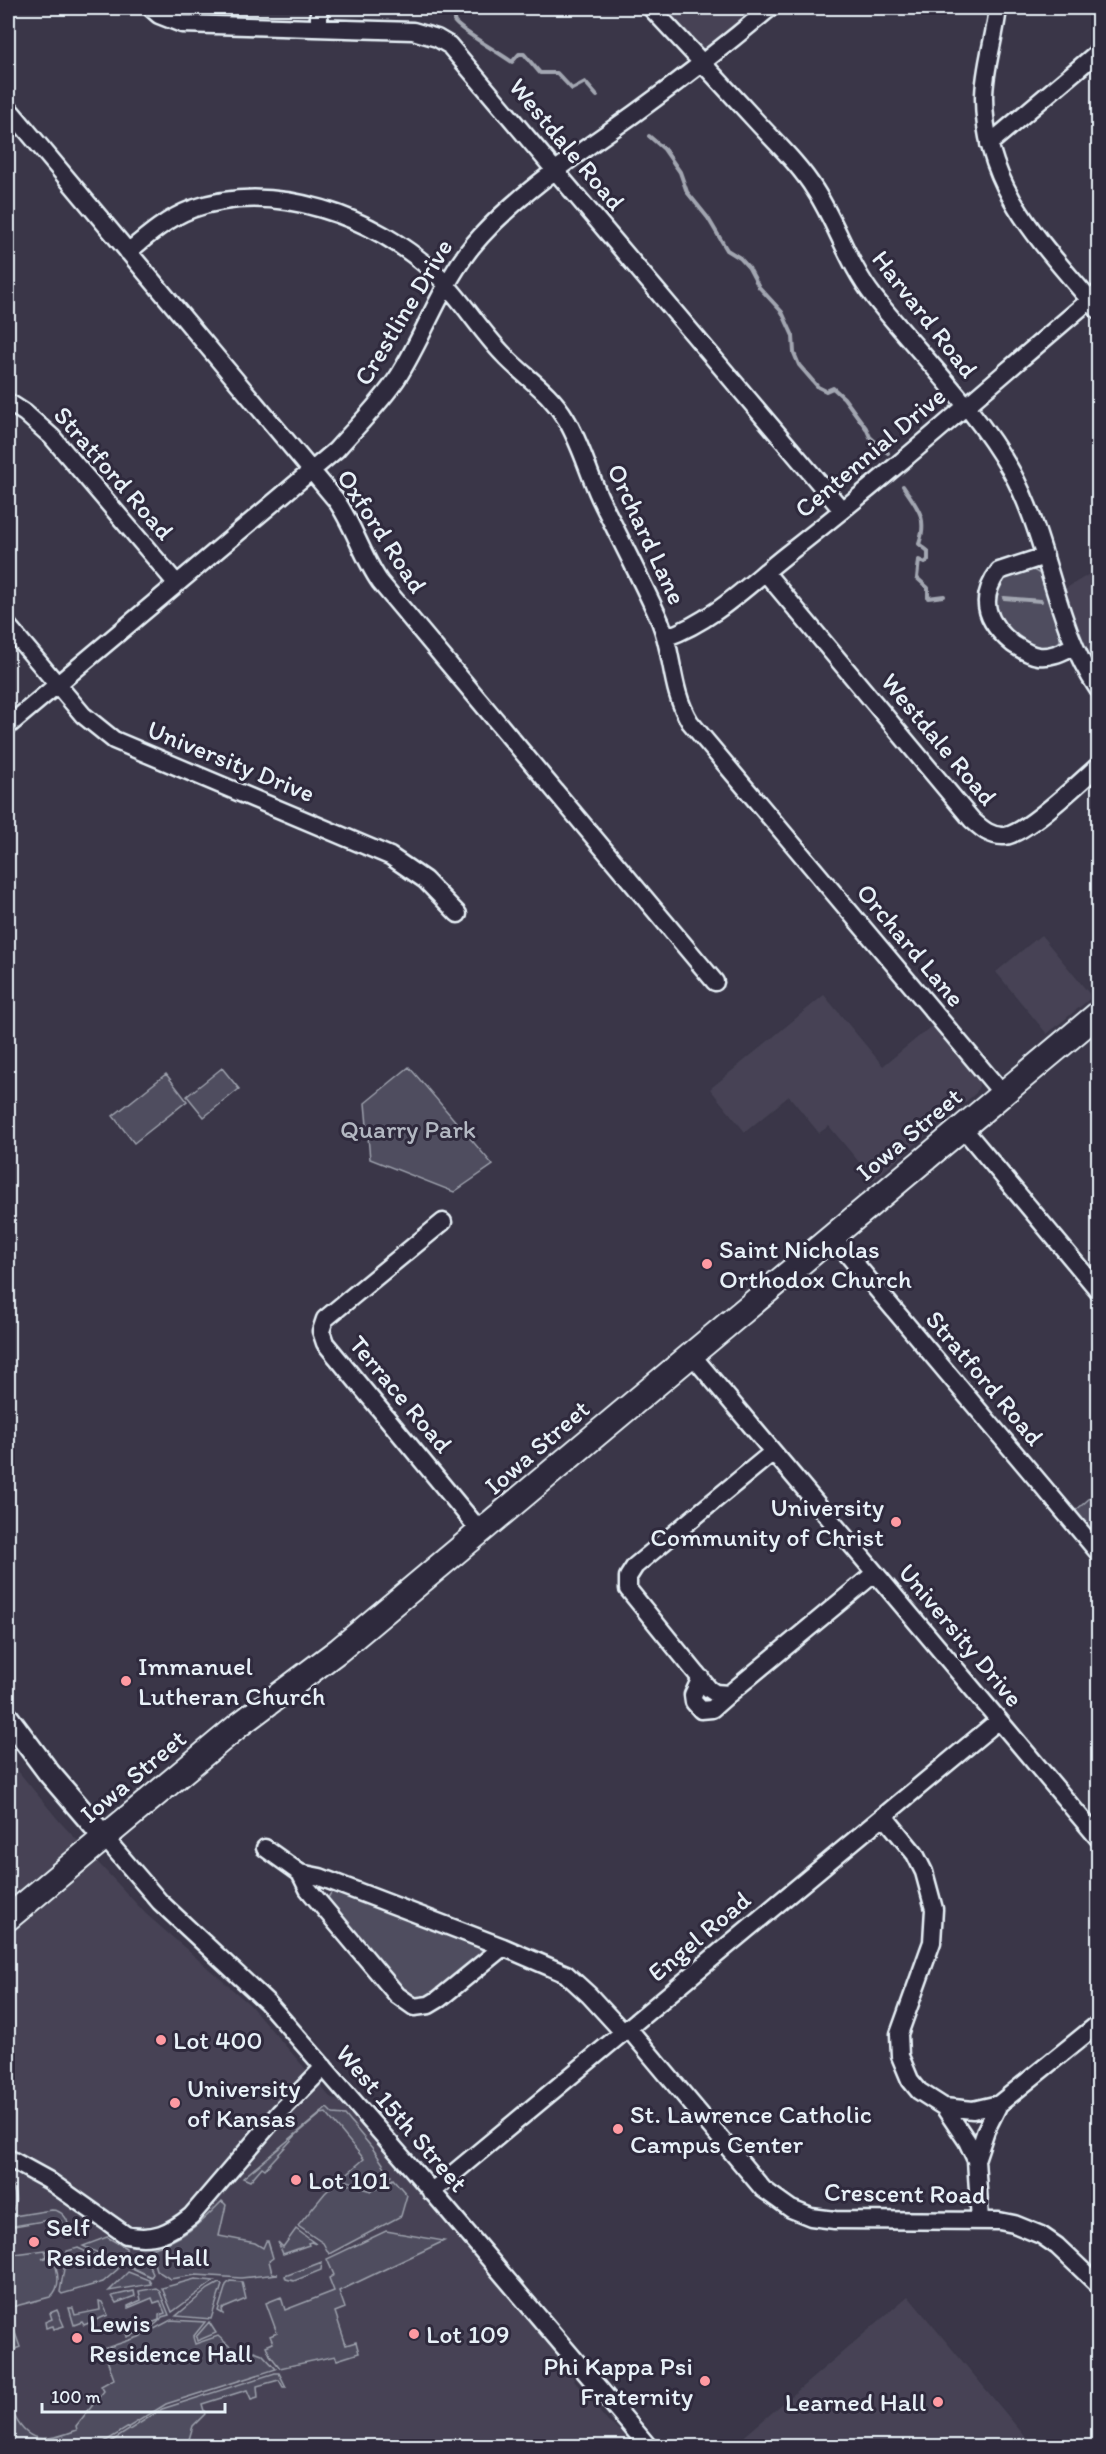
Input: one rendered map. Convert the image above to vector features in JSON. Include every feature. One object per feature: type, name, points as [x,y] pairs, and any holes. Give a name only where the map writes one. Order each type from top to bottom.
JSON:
[{"type":"highway","name":"Iowa Street","points":[[8,1918],[239,1725],[339,1650],[1098,1014]]},
{"type":"main road","points":[[8,1718],[49,1773],[104,1838]]},
{"type":"street","name":"Westdale Road","points":[[151,8],[159,15],[182,24],[413,31],[443,42],[459,56],[842,510]]},
{"type":"street","points":[[319,8],[319,28]]},
{"type":"street","name":"Harvard Road","points":[[651,8],[801,171],[820,199],[860,278],[992,440],[1012,473],[1030,511],[1060,609],[1074,646],[1098,689]]},
{"type":"street","name":"Crestline Drive","points":[[8,726],[336,450],[388,390],[467,252],[495,221],[556,170],[703,64],[770,8]]},
{"type":"street","points":[[998,8],[984,97],[989,144],[999,177],[1019,212],[1096,301]]},
{"type":"street","points":[[989,144],[1098,52]]},
{"type":"street","name":"Oxford Road","points":[[8,108],[344,512],[380,582],[715,982]]},
{"type":"street","name":"Orchard Lane","points":[[128,252],[164,224],[192,209],[229,201],[265,199],[335,213],[378,233],[436,274],[504,356],[546,391],[566,420],[576,438],[600,498],[667,638],[675,690],[680,706],[690,722],[1002,1093]]},
{"type":"street","name":"Centennial Drive","points":[[667,638],[706,619],[1096,301]]},
{"type":"street","name":"Stratford Road","points":[[8,402],[25,413],[52,437],[177,584]]},
{"type":"street","points":[[1045,556],[999,571],[988,590],[987,611],[992,622],[1006,638],[1023,651],[1037,656],[1046,656],[1074,646]]},
{"type":"street","name":"Westdale Road","points":[[765,572],[972,820],[987,833],[1001,836],[1019,831],[1098,766]]},
{"type":"street","name":"University Drive","points":[[8,626],[83,715],[114,740],[390,856],[425,880],[458,914]]},
{"type":"street","points":[[962,1127],[1097,1284]]},
{"type":"street","name":"Terrace Road","points":[[443,1222],[325,1319],[321,1331],[326,1343],[481,1532]]},
{"type":"street","name":"Stratford Road","points":[[832,1236],[1098,1552]]},
{"type":"street","name":"University Drive","points":[[691,1354],[1098,1838]]},
{"type":"street","points":[[773,1452],[634,1566],[627,1582],[628,1589],[700,1678],[715,1693],[729,1694],[875,1573]]},
{"type":"street","name":"Engel Road","points":[[432,2192],[999,1720]]},
{"type":"street","points":[[884,1816],[915,1854],[924,1872],[934,1909],[932,1942],[899,2034],[900,2056],[904,2069],[919,2091],[944,2107],[956,2123],[976,2160]]},
{"type":"street","name":"West 15th Street","points":[[104,1838],[160,1902],[267,2002],[648,2446]]},
{"type":"street","points":[[265,1848],[300,1873],[308,1889],[398,1995],[414,2007],[429,2005],[439,1999],[503,1947]]},
{"type":"street","name":"Crescent Road","points":[[300,1873],[332,1881],[503,1947],[566,1974],[625,2030],[763,2189],[791,2209],[811,2217],[835,2220],[980,2220],[1014,2224],[1041,2235],[1057,2246],[1098,2286]]},
{"type":"street","points":[[323,1905],[322,1896],[332,1881]]},
{"type":"street","points":[[980,2220],[976,2160],[986,2130],[999,2104],[1098,2024]]},
{"type":"street","points":[[8,2158],[48,2180],[126,2235],[140,2238],[159,2236],[176,2228],[191,2216],[280,2112],[324,2067]]},
{"type":"street","points":[[944,2107],[973,2110],[999,2104]]},
{"type":"shaded area","points":[[661,8],[758,8],[707,48],[697,46]]},
{"type":"shaded area","points":[[1098,569],[1098,675],[1081,641],[1063,590]]},
{"type":"shaded area","points":[[1041,935],[1092,997],[1047,1034],[996,972]]},
{"type":"shaded area","points":[[824,995],[883,1066],[934,1024],[979,1080],[976,1093],[874,1180],[829,1126],[819,1133],[789,1096],[745,1132],[710,1089]]},
{"type":"shaded area","name":"University of Kansas","points":[[8,1759],[60,1822],[146,1914],[249,2004],[330,2097],[346,2105],[565,2362],[575,2382],[608,2422],[626,2434],[636,2446],[8,2446]]},
{"type":"shaded area","points":[[908,2296],[1033,2446],[733,2446]]},
{"type":"green space","points":[[1032,569],[1040,574],[1060,636],[1060,643],[1046,649],[1037,649],[1014,636],[1001,621],[994,605],[1001,579]]},
{"type":"green space","name":"Quarry Park","points":[[409,1067],[493,1165],[454,1192],[370,1159],[365,1103]]},
{"type":"green space","points":[[222,1068],[239,1089],[204,1117],[187,1096]]},
{"type":"green space","points":[[166,1074],[187,1101],[134,1143],[113,1116]]},
{"type":"green space","points":[[1098,1491],[1098,1541],[1074,1512]]},
{"type":"green space","points":[[333,1889],[482,1946],[481,1955],[436,1996],[413,2001],[327,1900]]},
{"type":"green space","points":[[327,2108],[333,2114],[345,2115],[373,2149],[391,2176],[371,2188],[341,2179],[364,2159],[326,2113],[321,2114],[296,2135],[265,2169],[262,2167],[250,2181],[243,2178]]},
{"type":"green space","points":[[393,2179],[407,2195],[401,2216],[329,2254],[323,2243],[298,2226],[338,2181],[372,2191]]},
{"type":"green space","points":[[8,2181],[15,2195],[15,2206],[8,2213]]},
{"type":"green space","points":[[222,2201],[226,2205],[219,2236],[255,2243],[263,2248],[268,2241],[273,2258],[269,2261],[272,2273],[278,2274],[241,2278],[196,2275],[170,2279],[156,2270],[150,2249],[161,2246],[189,2231]]},
{"type":"green space","points":[[51,2210],[64,2215],[68,2228],[62,2230],[61,2221],[55,2222],[54,2219],[8,2227],[8,2217]]},
{"type":"green space","points":[[296,2229],[316,2244],[311,2242],[308,2243],[309,2245],[283,2254],[278,2242],[283,2247]]},
{"type":"green space","points":[[386,2231],[444,2241],[339,2291],[345,2308],[335,2312],[346,2345],[356,2342],[359,2353],[337,2360],[335,2356],[280,2368],[266,2346],[273,2343],[270,2336],[277,2333],[266,2303],[281,2297],[285,2310],[334,2291],[329,2278],[334,2275],[327,2259]]},
{"type":"green space","points":[[107,2237],[126,2248],[127,2259],[124,2263],[83,2246]]},
{"type":"green space","points":[[78,2248],[117,2266],[118,2269],[103,2282],[62,2294],[60,2292],[67,2251]]},
{"type":"green space","points":[[45,2250],[47,2256],[42,2259],[53,2256],[57,2272],[58,2283],[54,2293],[50,2297],[8,2308],[8,2255]]},
{"type":"green space","points":[[144,2254],[153,2274],[151,2277],[132,2268]]},
{"type":"green space","points":[[322,2262],[321,2270],[294,2281],[286,2279],[285,2276]]},
{"type":"green space","points":[[128,2272],[149,2280],[151,2284],[109,2291]]},
{"type":"green space","points":[[195,2279],[214,2281],[172,2312],[162,2288]]},
{"type":"green space","points":[[230,2281],[242,2282],[246,2299],[222,2309],[223,2314],[218,2311],[226,2285]]},
{"type":"green space","points":[[219,2283],[222,2285],[211,2319],[176,2316],[208,2289]]},
{"type":"green space","points":[[156,2288],[159,2290],[169,2315],[162,2317],[159,2321],[151,2327],[127,2337],[126,2333],[159,2320],[159,2315],[165,2313],[160,2301],[154,2303],[152,2298],[128,2308],[141,2300],[139,2291]]},
{"type":"green space","points":[[134,2291],[135,2296],[116,2303],[112,2296]]},
{"type":"green space","points":[[99,2301],[102,2302],[108,2315],[84,2325],[82,2322],[74,2325],[69,2308],[73,2308],[75,2315],[100,2310]]},
{"type":"green space","points":[[57,2310],[64,2326],[54,2329],[53,2326],[46,2328],[45,2322],[52,2319],[50,2313]]},
{"type":"green space","points":[[171,2320],[205,2322],[193,2337],[195,2344],[218,2336],[235,2351],[243,2354],[254,2351],[262,2354],[276,2369],[166,2404],[98,2446],[8,2446],[8,2412],[12,2410],[24,2430],[38,2438],[56,2437],[77,2430],[76,2426],[104,2391],[101,2386],[114,2379],[103,2349],[139,2337]]},
{"type":"green space","points":[[209,2322],[216,2333],[197,2341],[196,2337]]},
{"type":"green space","points":[[13,2327],[20,2347],[8,2352],[8,2329]]},
{"type":"green space","points":[[279,2373],[286,2387],[283,2387],[279,2380],[257,2386],[258,2397],[251,2399],[247,2390],[202,2404],[205,2414],[193,2426],[187,2446],[104,2446],[162,2409]]},
{"type":"waterway","points":[[460,8],[454,21],[471,36],[512,62],[519,54],[524,54],[540,73],[557,73],[572,89],[585,82],[597,96]]},
{"type":"waterway","points":[[649,136],[664,149],[680,172],[687,192],[708,218],[727,250],[740,258],[749,268],[759,287],[782,312],[793,336],[794,353],[799,365],[818,387],[826,391],[833,388],[844,398],[870,437],[888,453]]},
{"type":"waterway","points":[[903,486],[922,520],[922,535],[919,544],[928,551],[928,560],[925,563],[919,560],[917,578],[928,588],[928,598],[944,596]]},
{"type":"waterway","points":[[1004,598],[1041,601]]},
{"type":"place","name":"Saint Nicholas Orthodox Church","points":[[707,1264]]},
{"type":"place","name":"University Community of Christ","points":[[896,1522]]},
{"type":"place","name":"Immanuel Lutheran Church","points":[[126,1681]]},
{"type":"place","name":"Lot 400","points":[[161,2040]]},
{"type":"place","name":"University of Kansas","points":[[175,2103]]},
{"type":"place","name":"St. Lawrence Catholic Campus Center","points":[[618,2129]]},
{"type":"place","name":"Lot 101","points":[[296,2180]]},
{"type":"place","name":"Self Residence Hall","points":[[34,2242]]},
{"type":"place","name":"Lot 109","points":[[414,2334]]},
{"type":"place","name":"Lewis Residence Hall","points":[[77,2338]]},
{"type":"place","name":"Phi Kappa Psi Fraternity","points":[[705,2381]]},
{"type":"place","name":"Learned Hall","points":[[938,2402]]}]
